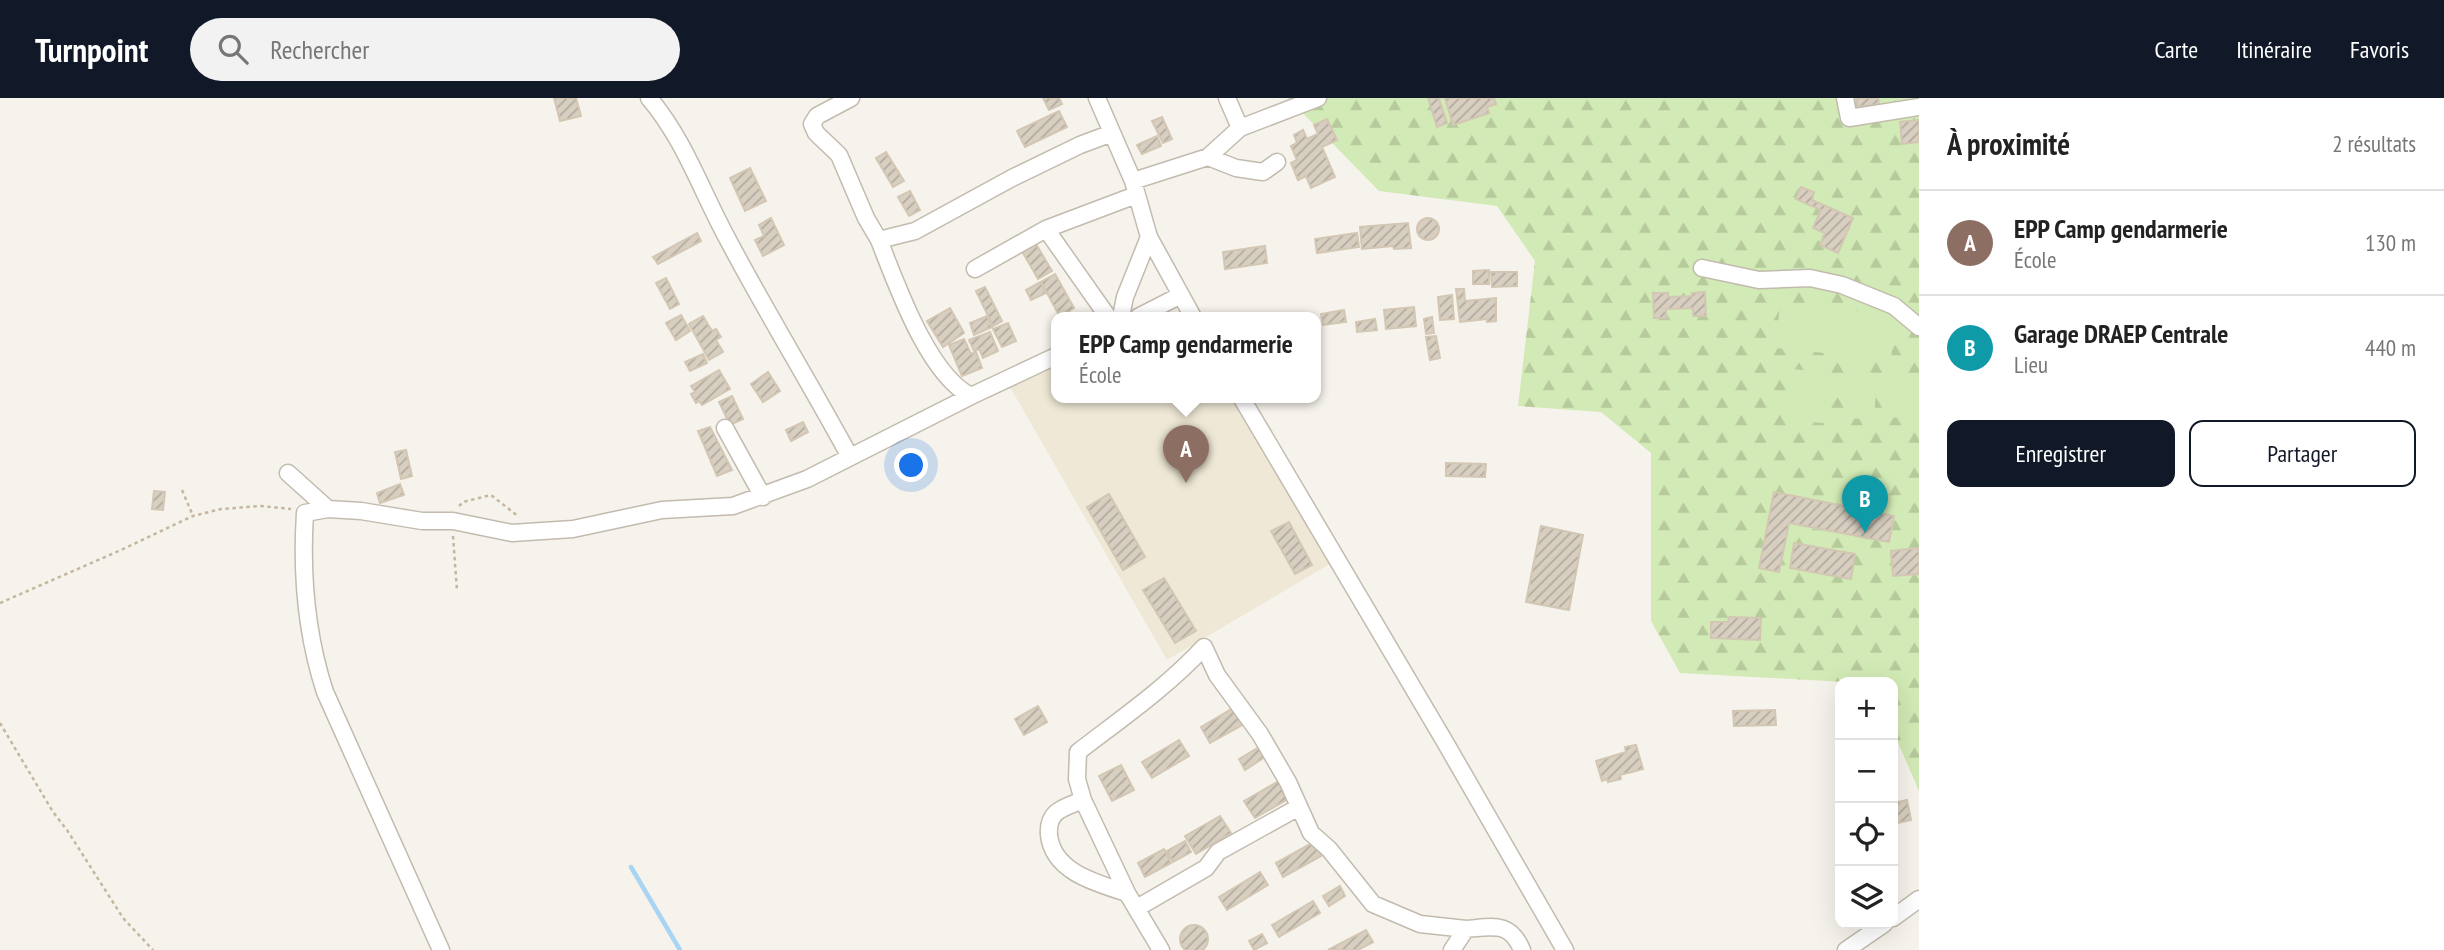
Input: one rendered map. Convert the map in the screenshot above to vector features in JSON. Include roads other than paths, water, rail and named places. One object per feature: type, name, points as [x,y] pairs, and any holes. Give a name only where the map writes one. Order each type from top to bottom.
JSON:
[{"type":"street","points":[[649,98],[665,117],[688,157],[722,229],[850,457]]},
{"type":"street","points":[[852,98],[817,116],[812,124],[816,133],[839,155],[902,300],[918,330],[947,379],[971,396]]},
{"type":"street","points":[[1097,98],[1134,188],[1149,237],[1190,312]]},
{"type":"street","points":[[1227,98],[1240,128]]},
{"type":"street","points":[[975,269],[1046,229],[1208,157],[1240,128],[1318,98]]},
{"type":"street","points":[[1845,98],[1849,118],[1919,107]]},
{"type":"street","points":[[878,240],[915,231],[1013,178],[1080,145],[1112,133]]},
{"type":"street","points":[[1208,157],[1236,168],[1263,172],[1277,162]]},
{"type":"street","points":[[1046,229],[1104,312]]},
{"type":"street","points":[[1122,312],[1125,297],[1149,237]]},
{"type":"street","points":[[1702,268],[1759,280],[1810,278],[1842,285],[1894,306],[1919,327]]},
{"type":"street","points":[[1148,312],[1181,295]]},
{"type":"street","points":[[440,950],[325,692],[314,659],[305,597],[305,513],[328,509],[361,511],[422,521],[453,521],[512,533],[573,529],[663,510],[733,506],[807,479],[1051,358]]},
{"type":"street","points":[[1245,403],[1565,950]]},
{"type":"street","points":[[725,428],[763,497]]},
{"type":"street","points":[[288,473],[328,509]]},
{"type":"street","points":[[1161,950],[1127,894],[1083,800],[1077,779],[1078,751],[1138,708],[1180,673],[1204,647],[1217,675],[1260,734],[1311,833],[1329,849],[1373,904],[1420,924],[1466,929],[1502,927],[1517,937],[1522,950]]},
{"type":"street","points":[[1083,800],[1056,811],[1048,824],[1051,849],[1068,869],[1127,894]]},
{"type":"street","points":[[1137,908],[1206,869],[1218,852],[1299,807]]},
{"type":"street","points":[[1898,914],[1919,899]]},
{"type":"street","points":[[1452,950],[1466,929]]},
{"type":"street","points":[[1846,950],[1877,929]]},
{"type":"waterway","points":[[631,867],[680,950]]},
{"type":"place","name":"EPP Camp gendarmerie","points":[[1186,483]]},
{"type":"place","name":"Garage DRAEP Centrale","points":[[1865,533]]}]
